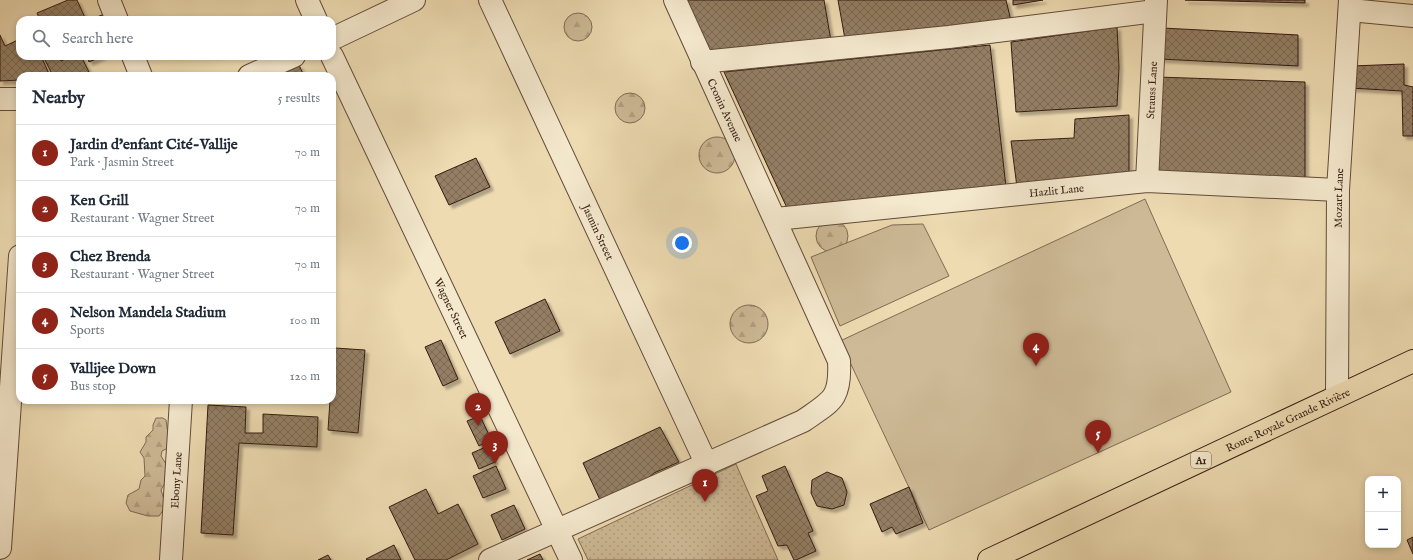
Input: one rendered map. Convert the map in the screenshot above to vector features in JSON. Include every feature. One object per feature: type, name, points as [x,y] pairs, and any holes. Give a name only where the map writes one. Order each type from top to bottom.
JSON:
[{"type":"main road","name":"Route Royale Grande Rivière","points":[[989,560],[1337,396],[1413,362]]},
{"type":"street","points":[[109,0],[115,16]]},
{"type":"street","points":[[307,0],[314,16]]},
{"type":"street","points":[[336,37],[414,0]]},
{"type":"street","name":"Jasmin Street","points":[[490,0],[707,465]]},
{"type":"street","name":"Cronin Avenue","points":[[490,560],[707,465],[803,421],[831,402],[840,381],[839,361],[776,218],[702,62],[675,0]]},
{"type":"street","points":[[1350,5],[1413,16]]},
{"type":"street","name":"Mozart Lane","points":[[1337,396],[1338,190],[1350,5]]},
{"type":"street","points":[[702,62],[949,37],[1155,6]]},
{"type":"street","name":"Strauss Lane","points":[[1147,181],[1155,6]]},
{"type":"street","points":[[135,60],[139,72]]},
{"type":"street","points":[[258,72],[285,60]]},
{"type":"street","name":"Wagner Street","points":[[334,60],[571,560]]},
{"type":"street","points":[[0,99],[16,99]]},
{"type":"street","name":"Hazlit Lane","points":[[776,218],[1147,181],[1338,190]]},
{"type":"street","points":[[0,548],[16,314]]},
{"type":"street","name":"Ebony Lane","points":[[171,560],[181,404]]},
{"type":"green space","points":[[578,13],[588,17],[592,27],[588,37],[578,41],[568,37],[564,27],[568,17]]},
{"type":"green space","points":[[630,93],[641,97],[645,108],[641,119],[630,123],[619,119],[615,108],[619,97]]},
{"type":"green space","points":[[720,137],[730,142],[734,148],[734,162],[730,168],[724,172],[714,173],[704,168],[700,162],[699,152],[704,142],[710,138]]},
{"type":"green space","points":[[1145,199],[1231,392],[929,530],[840,341]]},
{"type":"green space","points":[[829,220],[835,220],[845,227],[848,236],[847,242],[841,249],[835,252],[829,252],[819,245],[816,239],[816,233],[823,223]]},
{"type":"green space","points":[[923,224],[949,276],[840,326],[811,257],[892,225]]},
{"type":"green space","points":[[745,305],[753,305],[763,310],[767,317],[767,331],[763,338],[753,343],[745,343],[735,338],[733,335],[730,328],[730,320],[735,310],[738,308]]},
{"type":"green space","points":[[156,418],[163,418],[166,420],[168,434],[170,436],[168,448],[162,451],[161,456],[166,464],[166,481],[161,490],[166,506],[159,516],[148,516],[130,511],[126,503],[128,495],[139,489],[141,480],[145,476],[144,458],[140,452],[146,442],[146,437],[153,430],[153,425]]},
{"type":"green space","points":[[736,464],[778,560],[588,560],[578,539]]},
{"type":"building","points":[[68,0],[77,0],[84,16],[38,16],[37,13]]},
{"type":"building","points":[[680,0],[824,0],[831,41],[704,54]]},
{"type":"building","points":[[838,0],[1006,0],[1011,21],[845,39]]},
{"type":"building","points":[[1013,0],[1043,0],[1013,5]]},
{"type":"building","points":[[1185,0],[1305,0],[1305,3]]},
{"type":"building","points":[[1117,27],[1119,67],[1117,106],[1016,112],[1011,42]]},
{"type":"building","points":[[1162,28],[1298,35],[1298,66],[1160,59]]},
{"type":"building","points":[[0,35],[5,46],[16,41],[16,60],[43,60],[48,72],[16,72],[16,80],[0,81]]},
{"type":"building","points":[[990,45],[1006,187],[788,210],[724,72]]},
{"type":"building","points":[[45,60],[83,60],[89,72],[51,72]]},
{"type":"building","points":[[1404,64],[1404,85],[1413,87],[1413,136],[1403,136],[1402,91],[1350,88],[1352,66]]},
{"type":"building","points":[[299,65],[302,72],[282,72]]},
{"type":"building","points":[[1157,77],[1305,82],[1305,182],[1153,172]]},
{"type":"building","points":[[1129,115],[1129,175],[1017,187],[1011,141],[1074,138],[1075,119]]},
{"type":"building","points":[[476,158],[490,187],[449,205],[435,176]]},
{"type":"building","points":[[545,299],[560,331],[510,354],[495,322]]},
{"type":"building","points":[[441,340],[458,379],[443,386],[425,347]]},
{"type":"building","points":[[336,348],[365,350],[358,433],[328,430],[330,404],[336,404]]},
{"type":"building","points":[[208,405],[246,407],[245,433],[263,433],[263,414],[318,417],[317,447],[239,443],[233,535],[201,533]]},
{"type":"building","points":[[480,416],[491,439],[479,446],[467,421]]},
{"type":"building","points":[[660,427],[679,462],[654,473],[647,479],[601,502],[583,463]]},
{"type":"building","points":[[488,446],[495,462],[479,469],[472,453]]},
{"type":"building","points":[[496,466],[506,489],[483,498],[473,476]]},
{"type":"building","points":[[785,466],[813,531],[808,533],[816,551],[796,560],[794,560],[787,545],[778,546],[756,496],[768,491],[762,476]]},
{"type":"building","points":[[827,472],[842,478],[847,492],[844,505],[832,509],[817,506],[811,493],[812,480]]},
{"type":"building","points":[[909,487],[923,523],[896,534],[892,527],[882,532],[870,504]]},
{"type":"building","points":[[426,489],[438,514],[458,504],[478,544],[446,560],[415,560],[389,507]]},
{"type":"building","points":[[514,505],[525,529],[502,540],[491,515]]},
{"type":"building","points":[[1413,537],[1413,554],[1407,540]]},
{"type":"building","points":[[394,545],[401,560],[366,559]]},
{"type":"building","points":[[540,554],[543,560],[527,560]]},
{"type":"building","points":[[328,555],[331,560],[318,560]]},
{"type":"place","name":"Nelson Mandela Stadium","points":[[1036,366]]},
{"type":"place","name":"Ken Grill","points":[[478,426]]},
{"type":"place","name":"Vallijee Down","points":[[1098,453]]},
{"type":"place","name":"Chez Brenda","points":[[495,464]]},
{"type":"place","name":"Jardin d'enfant Cité-Vallije","points":[[705,502]]}]
